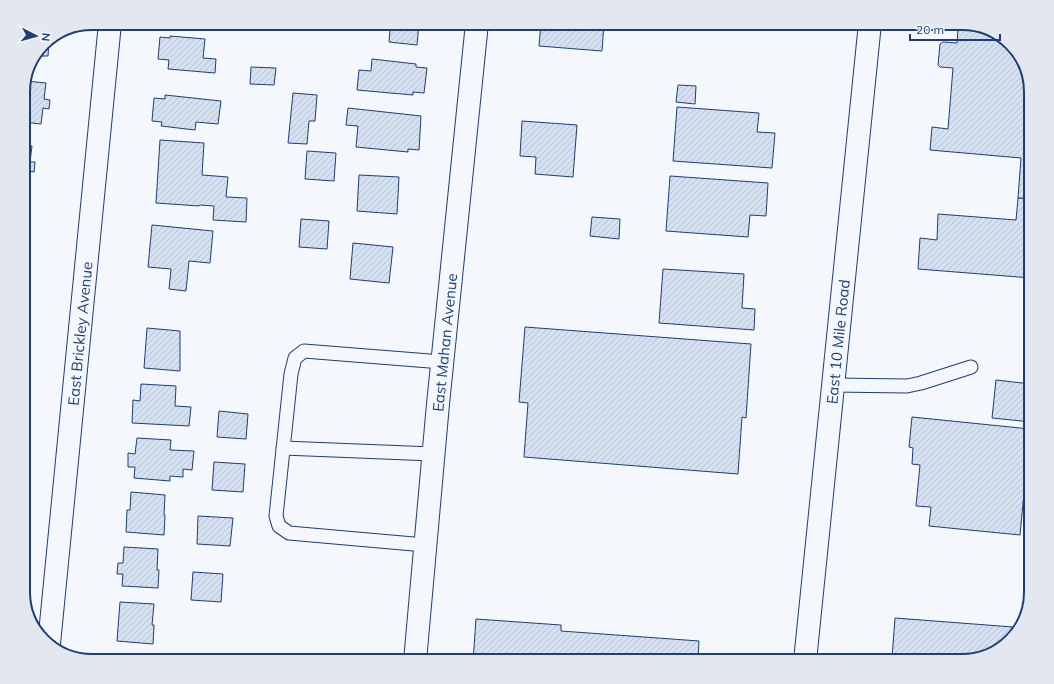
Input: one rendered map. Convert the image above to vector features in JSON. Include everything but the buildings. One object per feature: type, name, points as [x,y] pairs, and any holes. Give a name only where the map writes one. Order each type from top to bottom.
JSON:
[{"type":"street","name":"East Brickley Avenue","points":[[50,638],[109,30]]},
{"type":"street","name":"East Mahan Avenue","points":[[416,654],[433,454],[476,30]]},
{"type":"street","name":"East 10 Mile Road","points":[[806,654],[869,30]]},
{"type":"lane","points":[[425,545],[289,533],[279,526],[276,516],[290,374],[295,358],[304,351],[442,362]]},
{"type":"lane","points":[[833,385],[907,386],[921,384],[971,367]]},
{"type":"lane","points":[[283,448],[433,454]]}]
